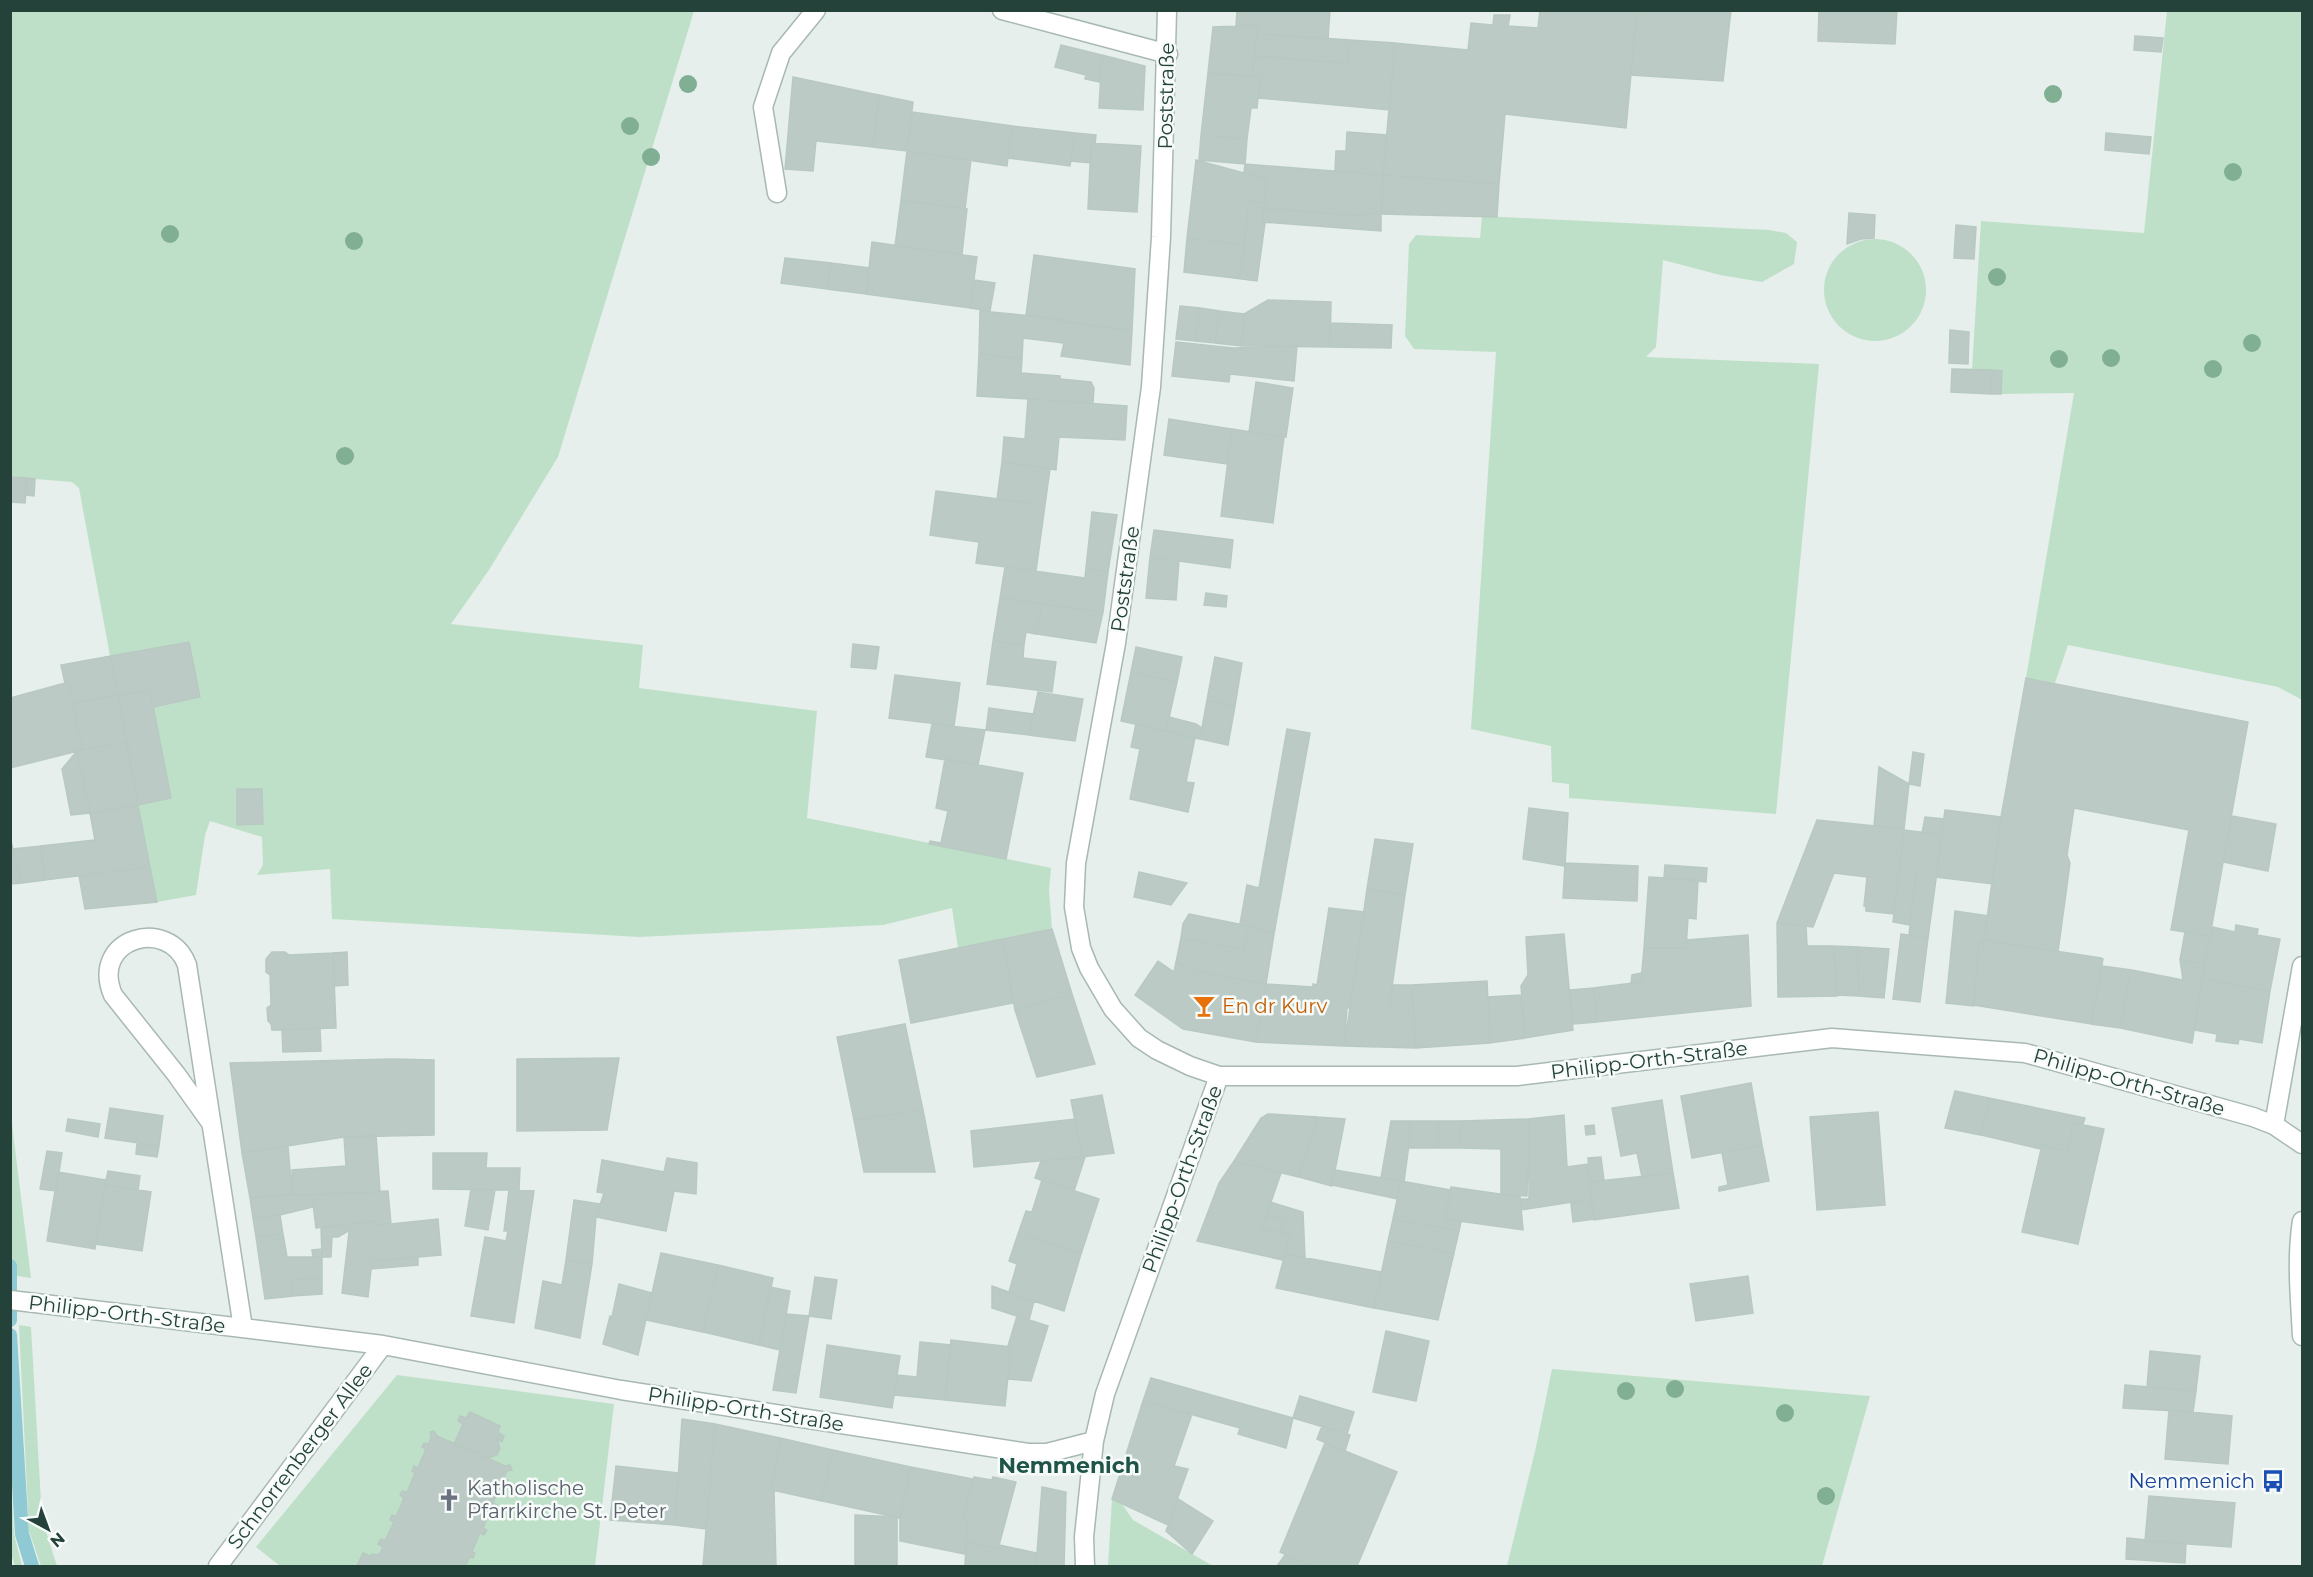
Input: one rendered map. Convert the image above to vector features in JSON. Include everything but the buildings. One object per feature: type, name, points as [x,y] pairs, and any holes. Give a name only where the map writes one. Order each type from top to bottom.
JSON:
[{"type":"street","points":[[777,193],[763,107],[781,53],[816,10]]},
{"type":"street","points":[[1002,10],[1168,54]]},
{"type":"street","name":"Poststraße","points":[[1167,10],[1168,54],[1161,237],[1151,387],[1116,643],[1074,877],[1074,907],[1081,948],[1089,968],[1126,1025],[1139,1038],[1172,1059],[1219,1076]]},
{"type":"street","name":"Philipp-Orth-Straße","points":[[211,1123],[176,1074],[112,995],[108,985],[108,966],[112,957],[132,939],[163,941],[173,946],[184,958],[211,1123],[243,1328]]},
{"type":"street","points":[[2274,1125],[2302,966]]},
{"type":"street","name":"Philipp-Orth-Straße","points":[[10,1300],[383,1345],[621,1390],[1028,1453],[1047,1453],[1094,1441],[1105,1394],[1219,1076],[1517,1076],[1832,1038],[2025,1053],[2233,1111],[2274,1125],[2302,1144]]},
{"type":"street","points":[[2302,1221],[2299,1270],[2302,1336]]},
{"type":"street","name":"Schnorrenberger Allee","points":[[218,1566],[383,1345]]},
{"type":"street","points":[[1085,1566],[1084,1537],[1094,1441]]},
{"type":"green space","points":[[10,11],[694,11],[558,457],[489,570],[451,624],[643,645],[639,688],[817,711],[807,818],[1051,868],[1049,890],[1052,929],[958,948],[952,908],[883,925],[639,937],[332,919],[330,869],[257,875],[263,865],[262,837],[210,821],[205,835],[196,895],[157,902],[138,805],[171,798],[153,707],[200,696],[189,642],[110,656],[79,488],[72,482],[11,477]]},
{"type":"green space","points":[[2167,11],[2302,11],[2302,700],[2278,687],[2068,645],[2055,683],[2026,678],[2074,393],[2001,394],[2002,371],[1972,370],[1981,221],[2144,233]]},
{"type":"green space","points":[[1482,216],[1769,230],[1786,233],[1797,242],[1794,264],[1762,282],[1720,275],[1663,260],[1656,347],[1646,357],[1819,364],[1776,814],[1569,798],[1569,784],[1552,782],[1551,746],[1471,729],[1496,352],[1414,349],[1405,336],[1409,244],[1416,235],[1480,238]]},
{"type":"green space","points":[[1875,239],[1895,243],[1911,254],[1922,270],[1926,290],[1922,310],[1911,326],[1895,337],[1875,341],[1855,337],[1839,326],[1828,310],[1824,290],[1828,270],[1839,254],[1855,243]]},
{"type":"green space","points":[[11,1116],[31,1278],[11,1275]]},
{"type":"green space","points":[[19,1325],[31,1327],[42,1519],[57,1566],[41,1566],[29,1531]]},
{"type":"green space","points":[[1552,1369],[1870,1396],[1822,1566],[1507,1566]]},
{"type":"green space","points":[[397,1375],[614,1404],[595,1566],[280,1566],[256,1547]]},
{"type":"green space","points":[[10,1461],[14,1534],[22,1566],[15,1566],[10,1551]]},
{"type":"green space","points":[[1112,1499],[1122,1504],[1133,1520],[1213,1566],[1108,1566]]},
{"type":"waterway","points":[[10,1266],[10,1320]]},
{"type":"waterway","points":[[10,1335],[22,1534],[32,1566]]},
{"type":"place","name":"En dr Kurv","points":[[1204,1006]]},
{"type":"place","name":"Nemmenich","points":[[2273,1481]]},
{"type":"place","name":"Katholische Pfarrkirche St. Peter","points":[[449,1500]]},
{"type":"district","name":"Nemmenich","points":[[1069,1465]]}]
